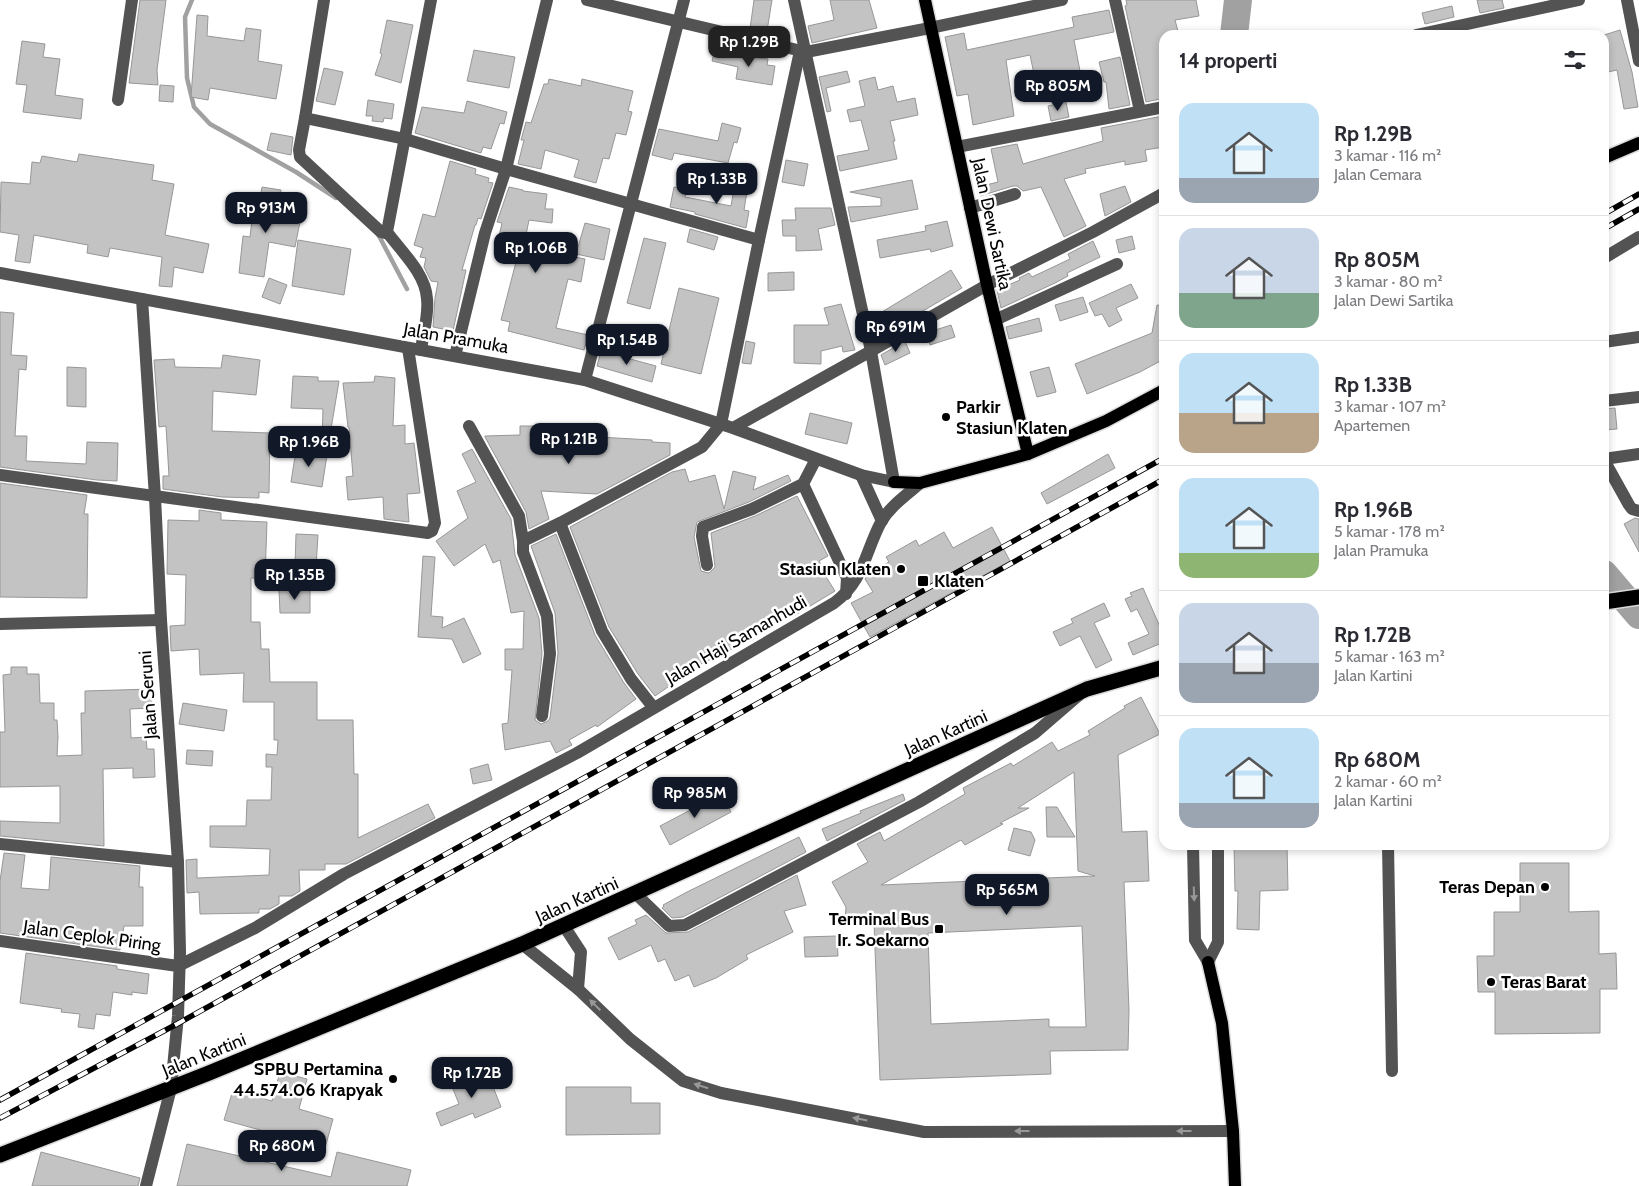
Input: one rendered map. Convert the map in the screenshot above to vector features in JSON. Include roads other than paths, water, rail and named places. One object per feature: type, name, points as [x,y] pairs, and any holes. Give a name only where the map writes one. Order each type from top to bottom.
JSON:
[{"type":"highway","points":[[1609,601],[1638,597]]},
{"type":"highway","name":"Jalan Kartini","points":[[0,1155],[171,1088],[564,926],[1086,689],[1159,670]]},
{"type":"main road","name":"Jalan Dewi Sartika","points":[[925,0],[987,285],[1028,454]]},
{"type":"main road","points":[[1609,156],[1639,143]]},
{"type":"main road","name":"Jalan Haji Samanhudi","points":[[894,482],[920,484],[1028,454],[1106,421],[1159,393]]},
{"type":"main road","points":[[1208,962],[1222,1022],[1233,1131],[1235,1186]]},
{"type":"street","points":[[118,100],[132,0]]},
{"type":"street","points":[[324,0],[299,150],[300,157],[381,232],[384,234],[387,232]]},
{"type":"street","points":[[0,475],[423,534],[432,532],[435,523],[414,349],[427,307],[426,291],[419,275],[387,232],[431,0]]},
{"type":"street","points":[[455,356],[485,233],[506,169],[547,0]]},
{"type":"street","points":[[587,0],[803,51],[930,28],[1062,0]]},
{"type":"street","points":[[586,380],[684,0]]},
{"type":"street","points":[[794,0],[803,51],[871,352],[894,482]]},
{"type":"street","points":[[1115,0],[1140,111]]},
{"type":"street","points":[[1439,30],[1579,0]]},
{"type":"street","points":[[1627,0],[1636,35],[1639,61]]},
{"type":"street","points":[[727,426],[760,240],[803,51]]},
{"type":"street","points":[[957,147],[1159,108]]},
{"type":"street","points":[[305,118],[405,139],[760,240]]},
{"type":"street","points":[[970,208],[1015,194]]},
{"type":"street","points":[[523,541],[702,447],[727,426],[871,352],[987,285],[1093,232],[1159,196]]},
{"type":"street","points":[[1609,255],[1639,237]]},
{"type":"street","points":[[995,320],[1117,264]]},
{"type":"street","name":"Jalan Pramuka","points":[[0,273],[586,380],[727,426],[861,474],[894,482]]},
{"type":"street","name":"Jalan Seruni","points":[[142,299],[161,620],[178,862],[180,952],[178,966],[178,1016],[171,1088],[146,1186]]},
{"type":"street","points":[[1609,341],[1639,337]]},
{"type":"street","points":[[1609,401],[1639,397]]},
{"type":"street","points":[[469,426],[519,516],[523,552],[547,616],[550,654],[542,716]]},
{"type":"street","points":[[1609,458],[1639,454]]},
{"type":"street","points":[[707,566],[702,536],[703,527],[752,509],[803,484],[816,459]]},
{"type":"street","points":[[1609,468],[1629,505],[1632,509],[1639,511]]},
{"type":"street","points":[[861,474],[882,521]]},
{"type":"street","points":[[803,484],[847,578],[846,594]]},
{"type":"street","name":"Jalan Haji Samanhudi","points":[[178,966],[255,928],[344,874],[577,753],[653,707],[834,604],[846,594],[864,566],[882,521],[894,506],[920,484]]},
{"type":"street","points":[[560,523],[602,631],[631,679],[653,707]]},
{"type":"street","points":[[0,624],[161,620]]},
{"type":"street","points":[[636,894],[669,926],[685,925],[928,797],[1035,733],[1086,689]]},
{"type":"street","points":[[0,844],[178,862]]},
{"type":"street","points":[[1193,850],[1195,940],[1208,962]]},
{"type":"street","points":[[1208,962],[1218,942],[1218,850]]},
{"type":"street","points":[[1388,850],[1392,1070]]},
{"type":"street","points":[[564,926],[581,952],[578,989]]},
{"type":"street","name":"Jalan Ceplok Piring","points":[[0,941],[178,966]]},
{"type":"street","points":[[522,944],[578,989],[630,1039],[683,1080],[721,1093],[924,1132],[1233,1131]]},
{"type":"waterway","points":[[192,0],[185,17],[187,78],[194,107],[210,124],[296,172],[336,198]]},
{"type":"waterway","points":[[1235,30],[1238,0]]},
{"type":"waterway","points":[[378,234],[407,289]]},
{"type":"waterway","points":[[1609,580],[1639,615]]},
{"type":"railway","points":[[1609,211],[1639,194]]},
{"type":"railway","points":[[1609,226],[1639,209]]},
{"type":"railway","points":[[0,1100],[1159,461]]},
{"type":"railway","points":[[0,1118],[177,1024],[1159,482]]},
{"type":"place","name":"Parkir Stasiun Klaten","points":[[946,417]]},
{"type":"place","name":"Stasiun Klaten","points":[[901,569]]},
{"type":"place","name":"Klaten","points":[[923,581]]},
{"type":"place","name":"Teras Depan","points":[[1545,887]]},
{"type":"place","name":"Terminal Bus Ir. Soekarno","points":[[939,929]]},
{"type":"place","name":"Teras Barat","points":[[1491,982]]},
{"type":"place","name":"SPBU Pertamina 44.574.06 Krapyak","points":[[393,1079]]}]
